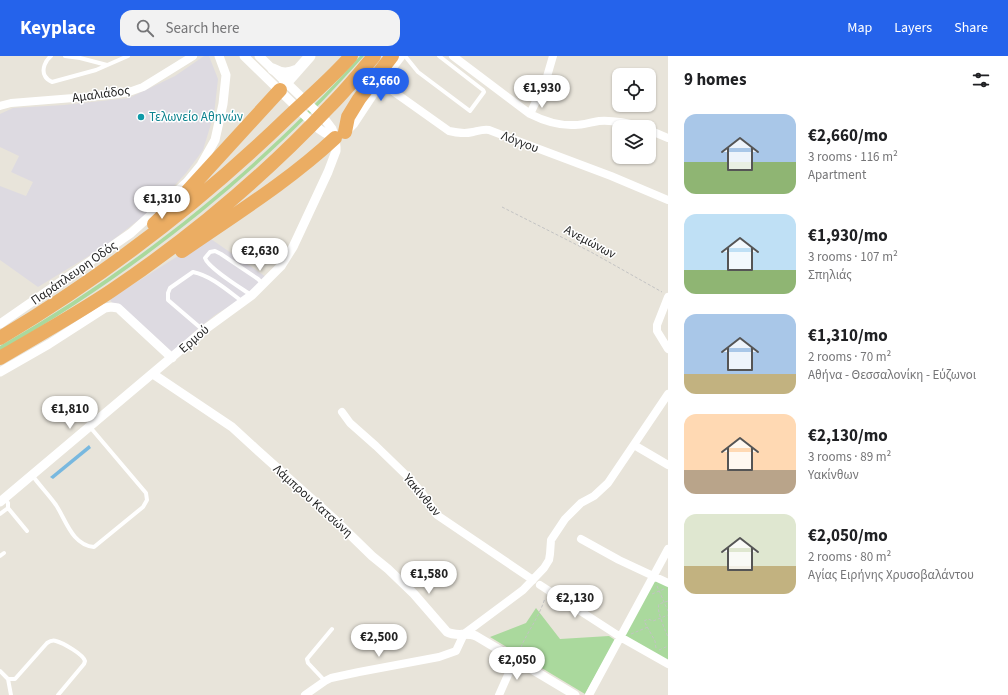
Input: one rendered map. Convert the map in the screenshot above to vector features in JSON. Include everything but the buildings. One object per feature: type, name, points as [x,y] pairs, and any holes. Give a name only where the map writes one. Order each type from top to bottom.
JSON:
[{"type":"highway","points":[[0,338],[39,315],[99,274],[176,217],[233,169],[318,90],[351,56]]},
{"type":"highway","points":[[0,358],[111,291],[190,234],[273,162],[331,105],[374,56]]},
{"type":"highway","points":[[111,291],[139,278],[166,262],[318,154],[340,135],[355,105],[392,56]]},
{"type":"highway","points":[[99,274],[184,195],[286,89]]},
{"type":"main road","points":[[286,89],[298,69],[310,56]]},
{"type":"main road","points":[[340,135],[353,123],[380,82],[400,56]]},
{"type":"main road","points":[[273,69],[279,73],[286,73],[298,69]]},
{"type":"street","name":"Αμαλιάδος","points":[[0,106],[129,92],[143,87],[193,56]]},
{"type":"street","name":"Παράπλευρη Οδός","points":[[0,324],[131,233],[186,182],[201,165],[215,140],[223,104],[226,75],[218,56]]},
{"type":"street","points":[[244,56],[326,121],[332,129],[340,135]]},
{"type":"street","points":[[259,56],[273,69],[286,89],[320,129],[340,135]]},
{"type":"street","points":[[453,56],[530,114],[542,120],[563,125],[575,125],[600,121],[612,122]]},
{"type":"street","points":[[530,114],[546,80],[553,56]]},
{"type":"street","name":"Λόγγου","points":[[380,82],[450,131],[465,133],[486,129],[611,176],[668,200]]},
{"type":"street","points":[[656,133],[668,138]]},
{"type":"street","name":"Ερμού","points":[[2,500],[204,330],[252,295],[281,266],[294,247],[328,172],[340,135]]},
{"type":"street","points":[[668,296],[656,325],[657,331],[668,349]]},
{"type":"street","points":[[0,372],[42,348],[105,308],[111,307],[118,308],[172,358]]},
{"type":"street","name":"Λάμπρου Κατσώνη","points":[[153,374],[232,427],[388,569],[414,594],[445,630],[452,635],[470,634],[476,636],[575,695]]},
{"type":"street","points":[[305,695],[325,681],[359,672],[411,663],[456,651],[464,634],[523,590],[544,568],[549,560],[551,540],[565,520],[581,503],[594,496],[604,487],[668,394]]},
{"type":"street","name":"Υακίνθων","points":[[342,412],[350,423],[408,477],[422,493],[437,515],[533,580]]},
{"type":"street","points":[[634,445],[668,465]]},
{"type":"street","points":[[581,539],[619,560],[653,576],[667,586]]},
{"type":"street","points":[[589,695],[668,549]]},
{"type":"street","points":[[544,587],[621,638],[668,664]]},
{"type":"street","points":[[500,695],[516,659]]},
{"type":"lane","points":[[51,56],[47,60],[43,70],[45,77],[52,82],[96,70],[128,56]]},
{"type":"lane","points":[[64,56],[80,58],[107,65]]},
{"type":"lane","points":[[406,56],[418,72],[470,111],[484,92],[483,90],[440,56]]},
{"type":"lane","points":[[252,295],[216,271],[206,262],[205,258],[210,252],[215,251],[220,254],[258,279],[263,284]]},
{"type":"lane","points":[[204,330],[168,300],[170,288],[193,272],[200,274],[218,284],[243,302]]},
{"type":"lane","points":[[32,475],[56,506],[72,534],[87,546],[94,547],[143,507],[147,500],[146,493],[90,426]]},
{"type":"lane","points":[[2,500],[8,503],[8,508],[27,531]]},
{"type":"lane","points":[[0,514],[8,508]]},
{"type":"lane","points":[[325,681],[308,663],[308,659],[332,629]]},
{"type":"lane","points":[[0,671],[8,678],[14,679],[47,643],[50,641],[57,641],[82,656],[85,661],[58,695]]},
{"type":"lane","points":[[8,678],[11,695]]},
{"type":"path","name":"Ανεμώνων","points":[[502,207],[591,252],[668,296]]},
{"type":"path","points":[[653,576],[668,611]]},
{"type":"path","points":[[644,593],[651,594],[659,592],[667,586]]},
{"type":"path","points":[[516,659],[525,636],[536,621],[543,604],[544,587]]},
{"type":"path","points":[[668,601],[659,604],[658,607],[668,637]]},
{"type":"path","points":[[668,615],[653,621],[648,619],[644,621],[655,640],[655,651],[668,646]]},
{"type":"path","points":[[621,638],[648,627]]},
{"type":"shaded area","points":[[204,56],[209,56],[218,79],[214,114],[203,150],[186,173],[154,208],[105,246],[38,287],[0,260],[0,186],[26,196],[33,182],[11,172],[19,156],[0,147],[0,114],[13,108],[64,105],[129,98],[175,76]]},
{"type":"shaded area","points":[[208,237],[266,277],[246,296],[215,315],[195,331],[173,353],[119,304],[112,303],[110,299]]},
{"type":"green space","points":[[360,56],[364,56],[282,141],[194,218],[148,254],[100,288],[0,351],[0,346],[98,285],[191,216],[279,139],[320,99]]},
{"type":"green space","points":[[654,579],[668,586],[668,661],[623,636]]},
{"type":"green space","points":[[536,608],[560,639],[609,636],[615,640],[585,694],[490,637],[526,623]]},
{"type":"water","points":[[89,445],[91,448],[53,479],[50,477]]},
{"type":"place","name":"Τελωνείο Αθηνών","points":[[141,117]]}]
